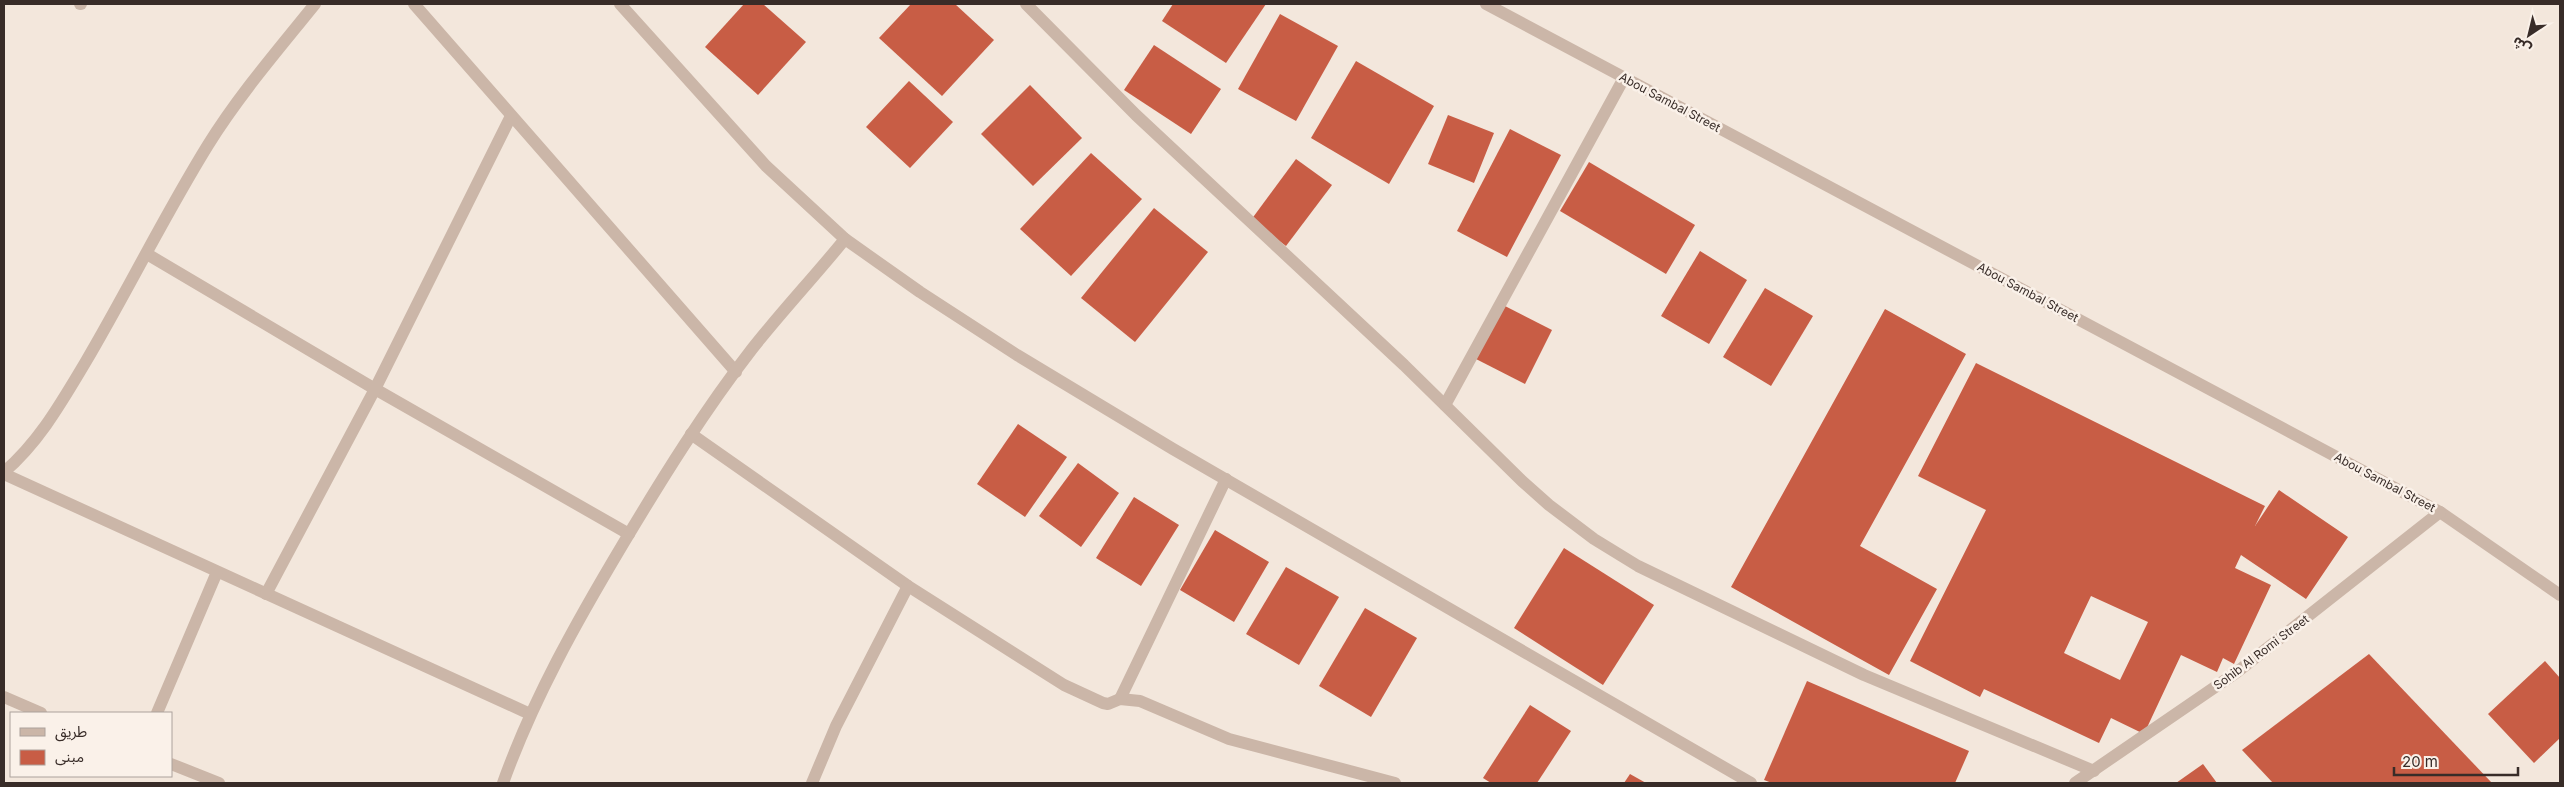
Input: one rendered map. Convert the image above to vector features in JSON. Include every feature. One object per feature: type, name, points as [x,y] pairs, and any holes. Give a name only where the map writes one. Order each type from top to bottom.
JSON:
[{"type":"street","points":[[315,4],[240,97],[208,146],[48,425],[20,458],[4,473],[530,714]]},
{"type":"street","points":[[414,4],[736,372]]},
{"type":"street","points":[[620,4],[766,166],[846,239],[960,320],[1226,479],[1751,783]]},
{"type":"street","points":[[1026,4],[1136,115],[1445,405],[1549,506],[1594,539],[1638,566],[1864,675],[2094,771]]},
{"type":"street","name":"Abou Sambal Street","points":[[1486,4],[2440,512],[2560,595]]},
{"type":"street","points":[[1445,405],[1624,78]]},
{"type":"street","points":[[266,594],[375,389],[511,116]]},
{"type":"street","points":[[503,783],[520,735],[590,600],[691,434],[736,372],[846,239]]},
{"type":"street","points":[[147,254],[375,389],[629,534]]},
{"type":"street","points":[[691,434],[908,586],[1064,685],[1103,703],[1120,699],[1140,701],[1229,739],[1395,783]]},
{"type":"street","points":[[1120,699],[1226,479]]},
{"type":"street","name":"Sohib Al Romi Street","points":[[2075,783],[2238,672],[2440,512]]},
{"type":"street","points":[[157,712],[217,572]]},
{"type":"street","points":[[812,783],[836,726],[908,586]]},
{"type":"street","points":[[4,697],[38,712]]},
{"type":"street","points":[[172,764],[219,783]]},
{"type":"building","points":[[744,4],[763,4],[806,42],[758,95],[705,47]]},
{"type":"building","points":[[911,4],[955,4],[994,40],[942,96],[879,38]]},
{"type":"building","points":[[1173,4],[1266,4],[1226,63],[1162,21]]},
{"type":"building","points":[[1280,14],[1338,46],[1296,121],[1238,89]]},
{"type":"building","points":[[1154,45],[1221,89],[1191,134],[1124,90]]},
{"type":"building","points":[[1356,61],[1434,106],[1389,184],[1311,138]]},
{"type":"building","points":[[909,81],[953,122],[910,168],[866,127]]},
{"type":"building","points":[[1030,85],[1082,138],[1033,186],[981,134]]},
{"type":"building","points":[[1448,115],[1494,133],[1474,183],[1428,164]]},
{"type":"building","points":[[1510,129],[1561,155],[1507,257],[1457,231]]},
{"type":"building","points":[[1091,153],[1142,199],[1071,276],[1020,229]]},
{"type":"building","points":[[1296,159],[1332,185],[1286,246],[1251,220]]},
{"type":"building","points":[[1589,162],[1695,225],[1666,274],[1560,211]]},
{"type":"building","points":[[1154,208],[1208,252],[1135,342],[1081,298]]},
{"type":"building","points":[[1700,251],[1747,280],[1709,344],[1661,316]]},
{"type":"building","points":[[1765,288],[1813,316],[1771,386],[1723,357]]},
{"type":"building","points":[[1503,305],[1552,330],[1525,384],[1476,359]]},
{"type":"building","points":[[1885,309],[1966,354],[1860,546],[1937,589],[1889,675],[1731,587]]},
{"type":"building","points":[[1976,363],[2265,506],[2255,526],[2279,490],[2348,537],[2306,599],[2241,555],[2235,568],[2271,585],[2234,664],[2223,658],[2217,672],[2181,655],[2144,734],[2111,718],[2099,743],[1984,689],[1980,697],[1910,661],[1986,510],[1918,476]],"holes":[[[2091,596],[2148,622],[2120,680],[2064,653]]]},
{"type":"building","points":[[1018,424],[1067,457],[1025,517],[977,484]]},
{"type":"building","points":[[1078,463],[1119,493],[1081,547],[1039,516]]},
{"type":"building","points":[[1134,497],[1179,525],[1141,586],[1096,558]]},
{"type":"building","points":[[1215,530],[1269,562],[1234,622],[1180,590]]},
{"type":"building","points":[[1564,548],[1654,605],[1603,685],[1514,628]]},
{"type":"building","points":[[1286,567],[1339,597],[1299,665],[1246,634]]},
{"type":"building","points":[[1365,608],[1417,638],[1371,717],[1319,686]]},
{"type":"building","points":[[2369,654],[2492,783],[2273,783],[2242,750]]},
{"type":"building","points":[[2545,661],[2560,678],[2560,738],[2534,763],[2488,714]]},
{"type":"building","points":[[1807,681],[1969,751],[1955,783],[1772,783],[1764,780]]},
{"type":"building","points":[[1530,705],[1571,731],[1537,783],[1491,783],[1483,778]]},
{"type":"building","points":[[2203,764],[2217,783],[2176,783]]},
{"type":"building","points":[[1630,774],[1646,783],[1624,783]]}]
